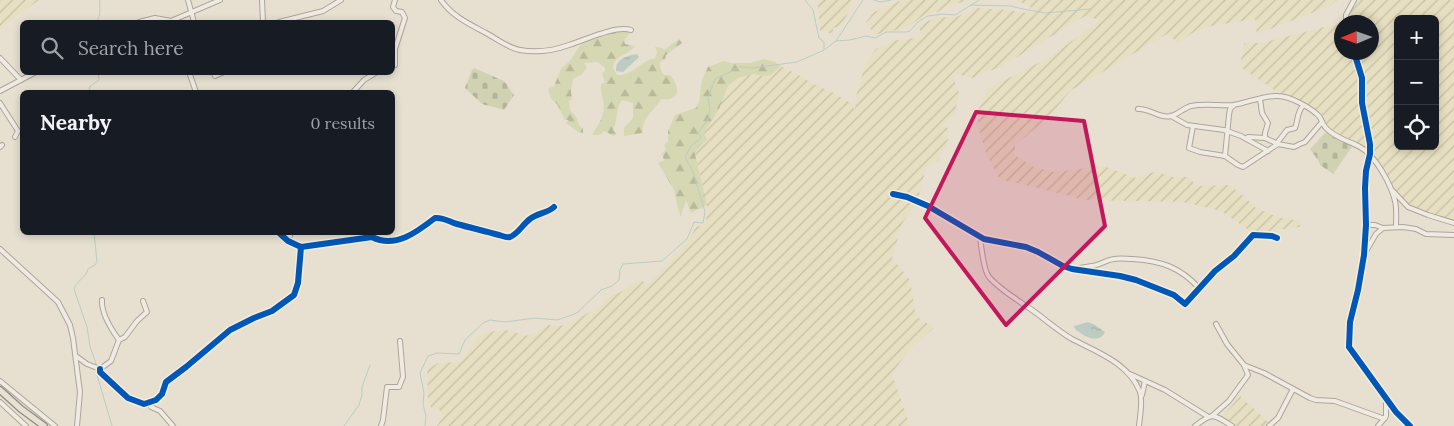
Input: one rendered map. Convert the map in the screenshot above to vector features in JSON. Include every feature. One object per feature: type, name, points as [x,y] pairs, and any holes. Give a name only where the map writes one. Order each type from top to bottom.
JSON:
[{"type":"main road","points":[[0,390],[44,426]]},
{"type":"street","points":[[188,0],[193,20]]},
{"type":"street","points":[[175,20],[220,0]]},
{"type":"street","points":[[262,0],[263,20]]},
{"type":"street","points":[[287,20],[323,11],[342,0]]},
{"type":"street","points":[[395,0],[393,7],[396,11],[402,12],[405,18],[395,49],[395,65]]},
{"type":"street","points":[[441,0],[458,17],[519,50],[554,49],[590,36],[624,28],[631,30]]},
{"type":"street","points":[[1346,15],[1354,0]]},
{"type":"street","points":[[147,20],[155,18],[163,20]]},
{"type":"street","points":[[0,58],[21,80]]},
{"type":"street","points":[[1356,60],[1362,78],[1362,103],[1370,144],[1370,154],[1364,188],[1366,225],[1364,255],[1350,322],[1349,347],[1396,412],[1410,426]]},
{"type":"street","points":[[0,91],[30,75]]},
{"type":"street","points":[[190,75],[195,90]]},
{"type":"street","points":[[354,90],[372,75]]},
{"type":"street","points":[[1138,109],[1150,110],[1160,116],[1171,116],[1184,108],[1194,106],[1234,104],[1278,96],[1291,98],[1315,113],[1326,129],[1336,136],[1363,148],[1370,154],[1381,169],[1392,190],[1396,207],[1396,227]]},
{"type":"street","points":[[1260,98],[1262,112],[1268,124],[1265,138]]},
{"type":"street","points":[[0,103],[18,131],[15,137]]},
{"type":"street","points":[[1225,156],[1230,109],[1234,104]]},
{"type":"street","points":[[1193,126],[1189,148],[1200,152],[1225,156],[1238,166],[1243,167],[1277,144],[1287,130],[1295,128],[1299,117],[1298,113],[1303,106]]},
{"type":"street","points":[[1171,116],[1183,124],[1227,131],[1247,139],[1268,151]]},
{"type":"street","points":[[1247,139],[1265,138],[1277,144],[1294,147],[1305,142],[1322,122]]},
{"type":"street","points":[[1392,190],[1408,207],[1454,222]]},
{"type":"street","points":[[893,194],[907,197],[928,206],[980,237],[995,242],[1005,242],[1026,247],[1063,266],[1136,280],[1174,295],[1185,304],[1253,235],[1277,238]]},
{"type":"street","points":[[281,235],[288,241],[301,247],[372,237],[382,242],[392,242],[409,236],[435,218],[439,218],[454,224],[505,237],[517,233],[531,218],[554,207]]},
{"type":"street","points":[[1366,225],[1383,228],[1416,229],[1426,234],[1454,235]]},
{"type":"street","points":[[1364,255],[1376,234],[1383,228]]},
{"type":"street","points":[[288,241],[290,235]]},
{"type":"street","points":[[980,237],[981,250],[988,276],[1072,338],[1116,362],[1136,384],[1141,397]]},
{"type":"street","points":[[76,356],[87,364],[100,369],[100,372],[128,398],[144,404],[156,400],[162,394],[166,382],[230,330],[272,311],[294,295],[298,283],[301,247]]},
{"type":"street","points":[[0,249],[58,302],[70,325],[80,392],[77,426]]},
{"type":"street","points":[[1076,269],[1116,258],[1154,261],[1169,265],[1180,271],[1199,288]]},
{"type":"street","points":[[102,300],[102,307],[108,322],[119,340]]},
{"type":"street","points":[[100,369],[111,361],[119,340],[125,337],[137,321],[147,312],[144,301]]},
{"type":"street","points":[[1212,416],[1229,401],[1246,378],[1248,372],[1227,344],[1216,324]]},
{"type":"street","points":[[381,426],[387,387],[398,388],[403,378],[400,342]]},
{"type":"street","points":[[1244,365],[1264,373],[1316,400],[1335,401],[1384,418]]},
{"type":"street","points":[[1128,373],[1165,390],[1207,416],[1212,416],[1232,426]]},
{"type":"street","points":[[0,381],[55,426]]},
{"type":"street","points":[[1139,426],[1141,397],[1145,381]]},
{"type":"street","points":[[1269,426],[1278,418],[1294,389]]},
{"type":"street","points":[[1378,426],[1386,416],[1386,398]]},
{"type":"street","points":[[0,402],[26,426]]},
{"type":"street","points":[[149,403],[151,407],[160,412],[173,426]]},
{"type":"street","points":[[1196,426],[1207,416]]},
{"type":"highlighted area","points":[[976,112],[1084,121],[1105,226],[1006,325],[925,218]]},
{"type":"shaded area","points":[[0,0],[39,0],[0,29]]},
{"type":"shaded area","points":[[818,0],[853,0],[841,26],[833,28],[833,34],[820,30]]},
{"type":"shaded area","points":[[902,0],[971,0],[946,6],[938,12],[924,15],[907,28],[875,35],[866,22],[874,12]]},
{"type":"shaded area","points":[[1016,0],[1337,0],[1330,6],[1257,34],[1255,19],[1211,26],[1195,31],[1178,43],[1167,34],[1070,91],[1049,117],[1015,145],[1015,155],[1034,167],[1053,172],[1103,166],[1136,178],[1157,171],[1171,177],[1190,177],[1196,186],[1228,185],[1239,192],[1256,208],[1278,217],[1299,221],[1300,227],[1253,233],[1221,211],[1183,202],[1085,200],[1000,180],[986,153],[978,127],[978,111],[987,89],[1050,57],[1100,20],[1085,16],[1000,67],[972,78],[952,73],[959,93],[955,113],[942,126],[948,128],[948,140],[939,160],[926,168],[917,202],[903,222],[892,258],[910,280],[916,316],[934,328],[908,351],[892,374],[910,426],[437,426],[443,416],[440,410],[431,408],[428,398],[427,369],[438,363],[460,362],[477,337],[483,334],[507,330],[526,336],[537,332],[546,325],[567,325],[600,306],[605,298],[619,293],[639,280],[649,284],[687,242],[696,227],[706,224],[707,205],[695,154],[707,139],[704,133],[719,109],[728,86],[738,78],[754,74],[771,75],[781,66],[811,83],[832,92],[852,104],[855,110],[856,96],[866,62],[876,49],[897,40],[922,37],[919,26],[925,22],[940,17],[954,18],[977,8],[1027,13],[1031,7]]},
{"type":"shaded area","points":[[1354,0],[1454,0],[1454,223],[1408,207],[1392,190],[1370,154],[1326,129],[1315,113],[1285,97],[1240,67],[1244,43],[1261,43],[1334,25],[1334,60],[1379,60],[1379,15],[1346,15]]},
{"type":"shaded area","points":[[1240,396],[1269,423],[1265,426],[1233,426],[1222,417]]},
{"type":"green space","points":[[623,30],[631,32],[624,40],[625,44],[635,46],[614,63],[613,68],[617,75],[628,73],[655,58],[657,52],[655,47],[664,50],[679,39],[682,43],[666,55],[665,60],[661,61],[660,65],[664,75],[670,75],[674,81],[677,88],[676,95],[670,99],[662,99],[645,120],[642,133],[624,136],[624,128],[633,118],[633,103],[622,100],[613,130],[617,134],[614,136],[604,131],[594,135],[592,134],[603,114],[604,105],[601,84],[606,82],[602,73],[605,71],[605,68],[598,62],[584,63],[587,68],[581,75],[573,79],[572,99],[569,101],[570,110],[583,129],[583,133],[578,132],[566,123],[569,120],[565,120],[557,104],[551,99],[548,89],[554,86],[562,67],[569,62],[582,44],[590,41],[593,37]]},
{"type":"green space","points":[[764,59],[781,66],[771,75],[754,74],[738,78],[728,86],[719,109],[704,133],[707,139],[695,154],[707,205],[691,213],[686,200],[681,216],[674,190],[658,163],[664,160],[662,154],[666,149],[664,145],[668,142],[668,131],[675,115],[696,108],[699,102],[702,79],[708,67],[723,61],[750,63]]},
{"type":"green space","points":[[474,68],[504,81],[514,95],[504,110],[482,104],[465,88]]},
{"type":"green space","points":[[1326,132],[1352,147],[1333,174],[1320,165],[1310,149]]},
{"type":"water","points":[[637,54],[639,57],[623,72],[616,71],[619,61],[625,57]]},
{"type":"water","points":[[1088,322],[1105,332],[1102,336],[1095,339],[1091,338],[1075,329],[1074,326]]},
{"type":"waterway","points":[[97,20],[100,14],[100,0]]},
{"type":"waterway","points":[[805,0],[813,10],[819,38],[824,42],[824,49]]},
{"type":"waterway","points":[[425,426],[424,393],[420,373],[428,356],[437,353],[459,354],[465,340],[483,323],[490,320],[505,322],[535,318],[557,320],[572,315],[578,312],[601,290],[612,286],[619,280],[623,264],[662,261],[687,239],[694,222],[703,223],[705,212],[693,172],[685,157],[691,146],[701,138],[698,133],[708,119],[710,109],[708,98],[715,79],[740,67],[752,68],[797,62],[824,50],[836,41],[863,0]]},
{"type":"waterway","points":[[874,0],[880,2],[891,0]]},
{"type":"waterway","points":[[971,5],[979,0]]},
{"type":"waterway","points":[[836,41],[866,36],[875,38],[886,32],[910,31],[919,21],[928,16],[955,15],[971,5],[1011,6],[1046,13],[1090,9]]},
{"type":"waterway","points":[[90,90],[89,87],[99,80],[98,75]]},
{"type":"waterway","points":[[94,235],[97,262],[88,269],[74,289],[87,327],[90,346],[97,367]]},
{"type":"waterway","points":[[344,426],[359,405],[362,387],[370,365]]},
{"type":"waterway","points":[[98,371],[97,375],[112,426]]},
{"type":"cycle path","points":[[1356,60],[1362,78],[1362,103],[1370,144],[1370,154],[1366,171],[1364,255],[1350,322],[1349,347],[1396,412],[1410,426]]},
{"type":"cycle path","points":[[893,194],[907,197],[928,206],[984,239],[1026,247],[1072,269],[1136,280],[1174,295],[1185,304],[1215,271],[1234,256],[1253,235],[1277,238]]},
{"type":"cycle path","points":[[281,235],[288,241],[301,247],[372,237],[389,241],[405,237],[438,218],[509,237],[516,234],[527,221],[554,207]]},
{"type":"cycle path","points":[[100,369],[100,372],[128,398],[144,404],[156,400],[162,394],[166,382],[230,330],[272,311],[294,295],[298,283],[301,247]]}]
